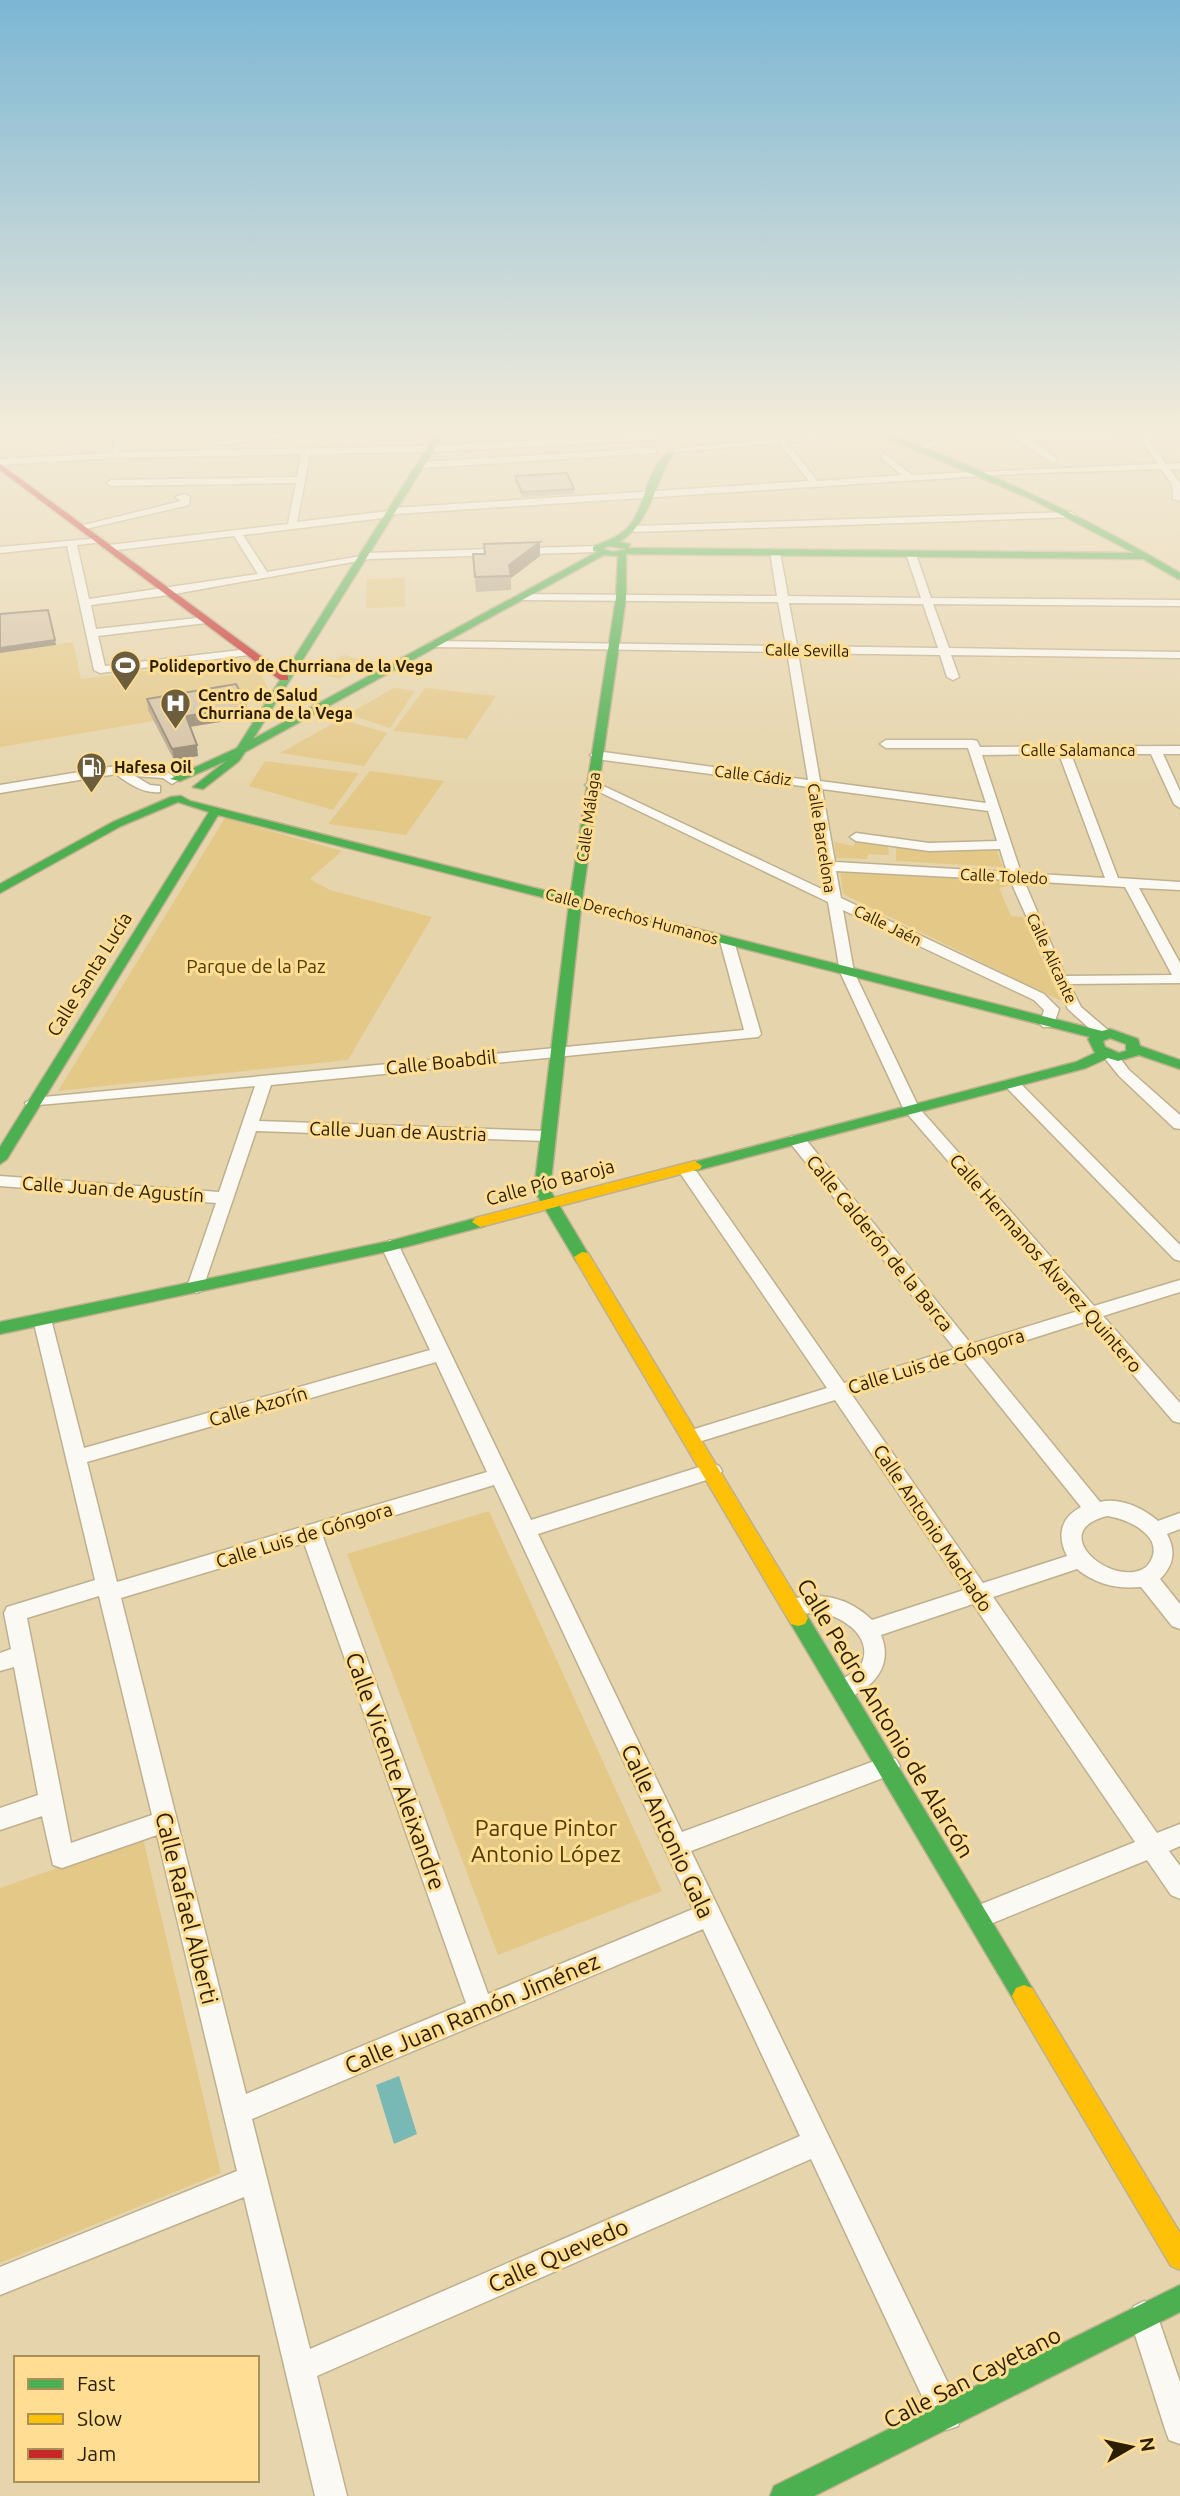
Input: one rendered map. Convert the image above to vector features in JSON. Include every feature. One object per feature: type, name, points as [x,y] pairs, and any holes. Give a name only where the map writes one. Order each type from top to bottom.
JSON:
[{"type":"street","points":[[73,550],[100,670],[249,652]]},
{"type":"street","points":[[113,550],[284,678]]},
{"type":"street","points":[[247,550],[264,576]]},
{"type":"street","points":[[0,890],[117,824],[193,795],[235,760],[284,678],[369,550]]},
{"type":"street","points":[[86,603],[169,592],[365,557],[503,550]]},
{"type":"street","points":[[117,824],[156,790],[228,753],[242,750],[609,550]]},
{"type":"street","name":"Calle Málaga","points":[[550,1203],[542,1190],[547,1136],[596,755],[621,598],[619,550]]},
{"type":"street","points":[[741,550],[1146,556]]},
{"type":"street","points":[[1136,550],[1180,577]]},
{"type":"street","name":"Calle Barcelona","points":[[775,552],[789,650],[847,972],[912,1110]]},
{"type":"street","points":[[911,554],[953,677]]},
{"type":"street","points":[[522,597],[1180,603]]},
{"type":"street","points":[[92,633],[206,620]]},
{"type":"street","name":"Calle Sevilla","points":[[433,644],[1180,654]]},
{"type":"street","name":"Calle Salamanca","points":[[886,744],[973,744],[975,751],[1180,750]]},
{"type":"street","points":[[1063,750],[1113,882]]},
{"type":"street","points":[[1155,750],[1180,804]]},
{"type":"street","name":"Calle Alicante","points":[[975,751],[1015,876],[1075,1010],[1124,1073],[1180,1124]]},
{"type":"street","name":"Calle Cádiz","points":[[596,755],[992,808]]},
{"type":"street","points":[[116,770],[147,788],[156,790]]},
{"type":"street","points":[[0,789],[116,770],[166,775],[174,780],[192,780],[215,802],[215,811]]},
{"type":"street","name":"Calle Jaén","points":[[592,785],[1039,997],[1052,1009],[1048,1024]]},
{"type":"street","name":"Calle Derechos Humanos","points":[[156,790],[165,799],[178,799],[215,811],[255,818],[1048,1024],[1103,1044],[1129,1039],[1135,1049]]},
{"type":"street","name":"Calle Santa Lucía","points":[[0,1159],[215,811]]},
{"type":"street","name":"Calle Toledo","points":[[856,837],[929,847],[1005,845]]},
{"type":"street","name":"Calle Toledo","points":[[827,866],[1180,886]]},
{"type":"street","points":[[1060,979],[1180,978],[1129,883]]},
{"type":"street","name":"Calle Boabdil","points":[[33,1103],[753,1034],[727,941]]},
{"type":"street","name":"Calle Pío Baroja","points":[[0,1328],[390,1246],[1081,1065],[1103,1044],[1124,1057],[1135,1049]]},
{"type":"street","points":[[1135,1049],[1180,1065]]},
{"type":"street","points":[[196,1287],[265,1080]]},
{"type":"street","points":[[1012,1084],[1180,1255]]},
{"type":"street","name":"Calle Hermanos Álvarez Quintero","points":[[912,1110],[1180,1416]]},
{"type":"street","name":"Calle Juan de Austria","points":[[250,1126],[547,1136]]},
{"type":"street","name":"Calle Calderón de la Barca","points":[[797,1140],[1094,1509]]},
{"type":"street","name":"Calle Antonio Machado","points":[[686,1169],[1180,1887]]},
{"type":"street","name":"Calle Juan de Agustín","points":[[0,1181],[226,1198]]},
{"type":"street","name":"Calle Pedro Antonio de Alarcón","points":[[550,1203],[794,1607],[1180,2257]]},
{"type":"street","name":"Calle Antonio Gala","points":[[390,1246],[947,2415]]},
{"type":"street","name":"Calle Luis de Góngora","points":[[692,1437],[1180,1286]]},
{"type":"street","name":"Calle Rafael Alberti","points":[[42,1319],[331,2496]]},
{"type":"street","name":"Calle Azorín","points":[[76,1458],[441,1354]]},
{"type":"street","points":[[525,1530],[712,1471]]},
{"type":"street","name":"Calle Luis de Góngora","points":[[23,1655],[15,1613],[311,1532],[499,1476]]},
{"type":"street","points":[[1094,1509],[1120,1509],[1145,1521],[1155,1530],[1164,1552],[1162,1562],[1146,1578],[1118,1580],[1103,1577],[1079,1560],[1072,1547],[1070,1535],[1073,1523],[1094,1509]]},
{"type":"street","points":[[1155,1530],[1180,1521]]},
{"type":"street","name":"Calle Vicente Aleixandre","points":[[311,1532],[481,2010]]},
{"type":"street","points":[[869,1630],[1079,1560]]},
{"type":"street","points":[[1146,1578],[1180,1620]]},
{"type":"street","points":[[794,1607],[812,1603],[832,1605],[852,1613],[869,1630],[876,1650],[871,1670],[860,1682],[843,1690]]},
{"type":"street","points":[[0,1662],[23,1655],[62,1857],[165,1821]]},
{"type":"street","points":[[676,1846],[888,1766]]},
{"type":"street","points":[[0,1819],[51,1802]]},
{"type":"street","points":[[978,1917],[1180,1835]]},
{"type":"street","name":"Calle Juan Ramón Jiménez","points":[[236,2112],[708,1915]]},
{"type":"street","name":"Calle Quevedo","points":[[300,2368],[817,2142]]},
{"type":"street","points":[[0,2281],[253,2179]]},
{"type":"street","name":"Calle San Cayetano","points":[[784,2496],[1180,2298]]},
{"type":"street","points":[[1144,2316],[1180,2429]]},
{"type":"green space","points":[[405,578],[405,607],[366,608],[367,579]]},
{"type":"green space","name":"Polideportivo de Churriana de la Vega","points":[[73,642],[81,679],[241,659],[260,673],[268,688],[149,710],[154,721],[0,747],[0,653]]},
{"type":"green space","points":[[344,655],[369,662],[339,679],[314,672]]},
{"type":"green space","points":[[394,688],[415,691],[390,728],[348,714]]},
{"type":"green space","points":[[425,688],[496,696],[467,739],[393,731]]},
{"type":"green space","points":[[341,719],[387,733],[364,766],[280,753]]},
{"type":"green space","points":[[265,761],[359,773],[333,810],[249,786]]},
{"type":"green space","points":[[370,771],[444,781],[406,835],[328,824]]},
{"type":"green space","name":"Parque de la Paz","points":[[225,818],[342,851],[310,879],[330,890],[432,917],[348,1060],[58,1091]]},
{"type":"green space","points":[[855,841],[888,846],[889,855],[868,854],[867,859],[836,858],[834,842],[854,846]]},
{"type":"green space","points":[[896,847],[930,851],[996,849],[1003,867],[896,861]]},
{"type":"green space","points":[[840,872],[1006,881],[1008,886],[999,888],[1011,916],[1023,917],[1061,1001],[843,894]]},
{"type":"green space","name":"Parque Pintor Antonio López","points":[[489,1511],[662,1891],[498,1955],[347,1554]]},
{"type":"green space","points":[[143,1838],[221,2173],[0,2263],[0,1888]]},
{"type":"water","points":[[399,2076],[417,2134],[394,2144],[376,2085]]},
{"type":"building","points":[[485,550],[529,550],[509,565],[511,576],[475,577],[473,554],[485,554]]},
{"type":"building","points":[[48,610],[55,640],[0,648],[0,614]]},
{"type":"building","name":"Centro de Salud Churriana de la Vega","points":[[236,684],[246,703],[241,703],[243,707],[186,716],[197,745],[172,749],[147,699]]},
{"type":"traffic: fast","points":[[199,787],[235,759],[367,550]]},
{"type":"traffic: fast","points":[[600,550],[612,555],[628,551],[1146,556]]},
{"type":"traffic: fast","points":[[1136,550],[1180,577]]},
{"type":"traffic: fast","points":[[176,779],[241,750],[602,553]]},
{"type":"traffic: fast","points":[[582,1257],[542,1190],[576,901],[621,598],[622,553]]},
{"type":"traffic: fast","points":[[0,889],[117,824],[175,799]]},
{"type":"traffic: fast","points":[[181,799],[186,803],[1100,1035]]},
{"type":"traffic: fast","points":[[0,1159],[215,811]]},
{"type":"traffic: fast","points":[[1110,1033],[1133,1042],[1133,1053],[1118,1057],[1099,1050],[1095,1039],[1110,1033]]},
{"type":"traffic: fast","points":[[1135,1049],[1180,1065]]},
{"type":"traffic: fast","points":[[695,1166],[1081,1065],[1105,1054]]},
{"type":"traffic: fast","points":[[0,1328],[390,1246],[480,1222]]},
{"type":"traffic: fast","points":[[798,1618],[1024,1996]]},
{"type":"traffic: fast","points":[[784,2496],[1180,2298]]},
{"type":"traffic: slow","points":[[480,1222],[695,1166]]},
{"type":"traffic: slow","points":[[582,1257],[798,1618]]},
{"type":"traffic: slow","points":[[1024,1996],[1180,2257]]},
{"type":"traffic: jam","points":[[113,550],[284,678]]},
{"type":"place","name":"Polideportivo de Churriana de la Vega","points":[[126,693]]},
{"type":"place","name":"Centro de Salud Churriana de la Vega","points":[[175,731]]},
{"type":"place","name":"Hafesa Oil","points":[[91,794]]}]
